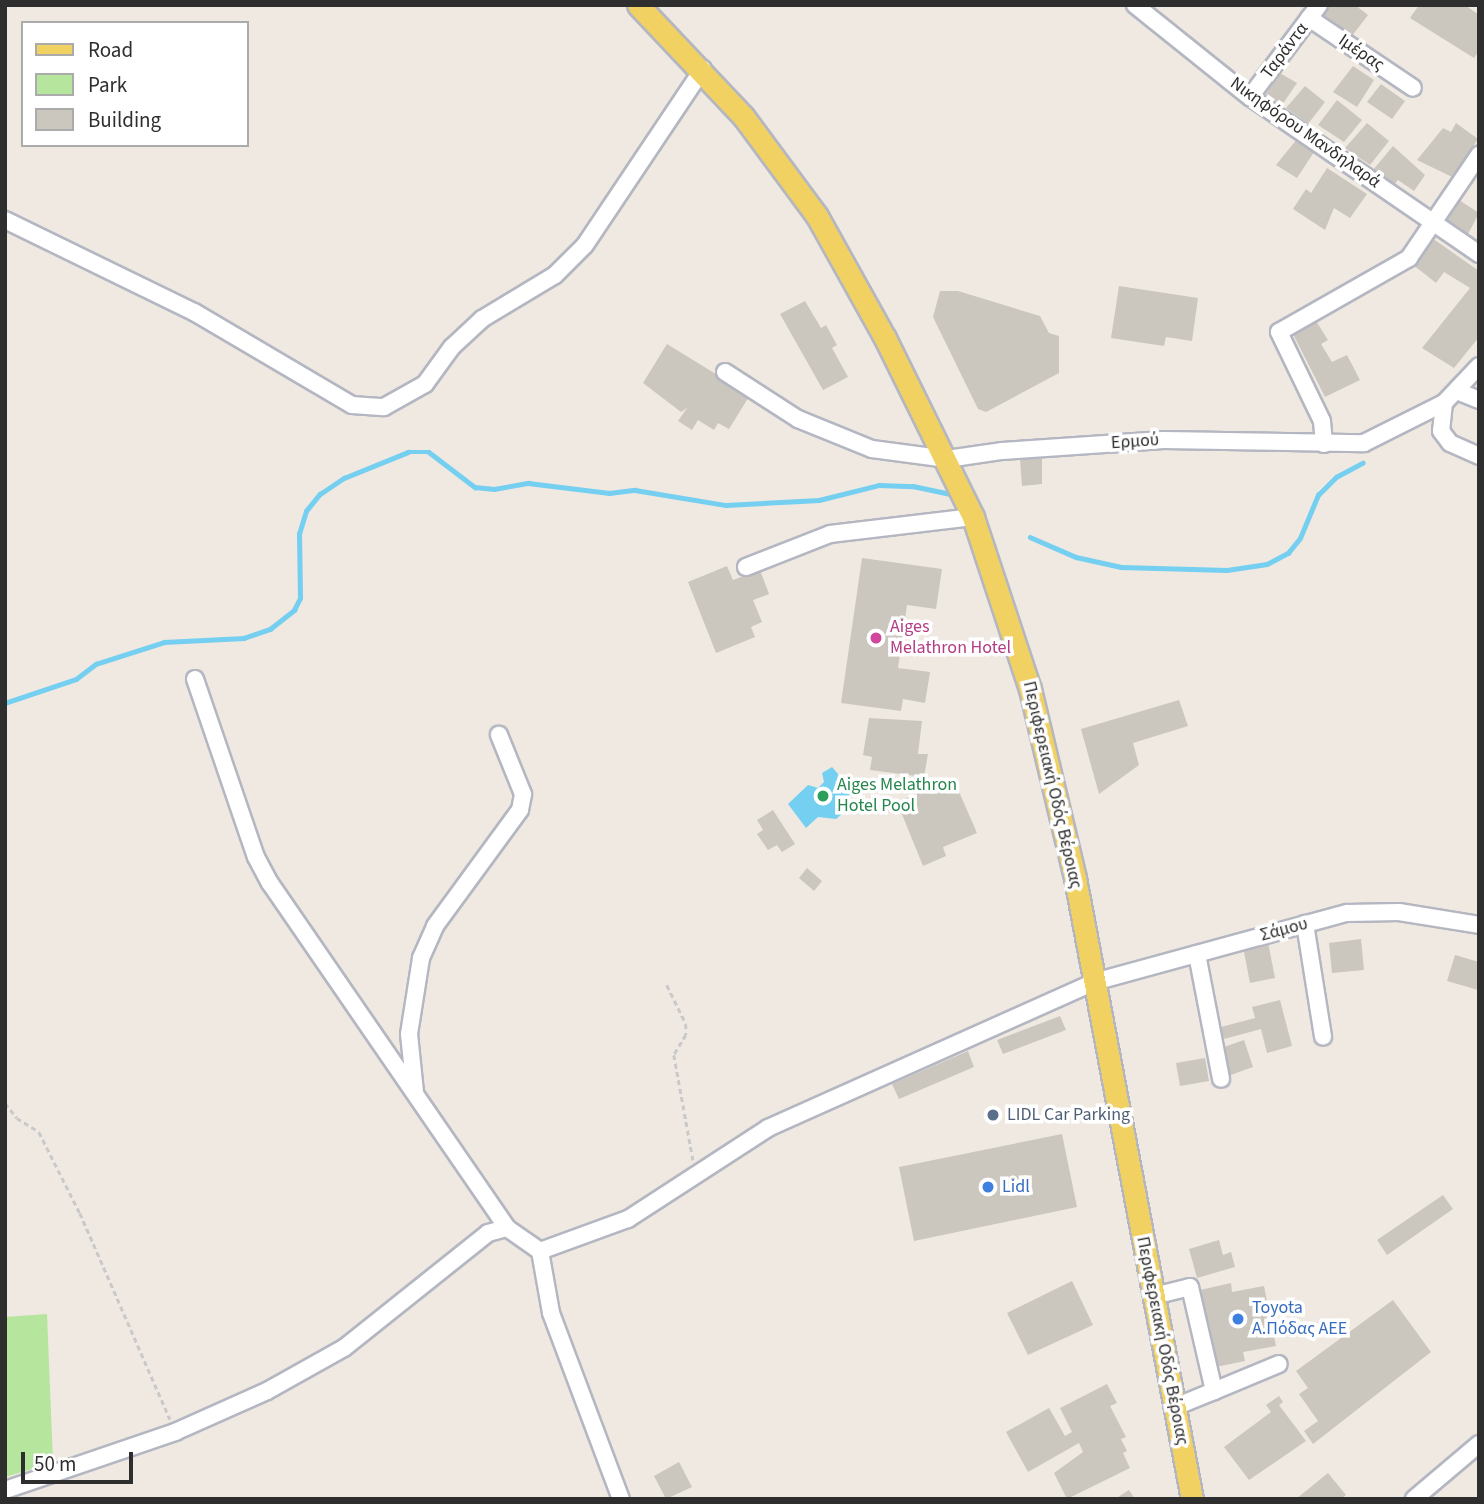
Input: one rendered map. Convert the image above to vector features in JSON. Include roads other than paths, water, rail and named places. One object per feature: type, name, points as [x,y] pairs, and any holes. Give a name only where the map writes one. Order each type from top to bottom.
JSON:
[{"type":"main road","name":"Περιφερειακή Οδός Βέροιας","points":[[638,5],[703,69],[817,216],[947,459],[973,517],[1030,688],[1075,878],[1192,1499]]},
{"type":"street","name":"Νικηφόρου Μανδηλαρά","points":[[1135,5],[1251,97],[1479,254]]},
{"type":"street","name":"Ταράντα","points":[[1251,97],[1314,12]]},
{"type":"street","name":"Ιμέρας","points":[[1314,12],[1413,88]]},
{"type":"street","points":[[5,220],[194,312],[352,405],[384,407],[425,384],[452,347],[482,319],[555,275],[585,245],[703,69]]},
{"type":"street","points":[[1324,444],[1322,421],[1279,332],[1409,258],[1479,155]]},
{"type":"street","name":"Ερμού","points":[[725,372],[798,419],[872,449],[947,459],[1002,451],[1164,440],[1245,437],[1324,444],[1364,443],[1444,403],[1479,366]]},
{"type":"street","points":[[1457,391],[1479,400]]},
{"type":"street","points":[[1444,403],[1441,431],[1450,443],[1479,456]]},
{"type":"street","points":[[746,567],[830,534],[973,517]]},
{"type":"street","points":[[195,679],[256,857],[331,978],[507,1228],[540,1251],[551,1313],[621,1499]]},
{"type":"street","points":[[415,1094],[409,1034],[421,958],[435,926],[520,810],[523,794],[499,735]]},
{"type":"street","name":"Σάμου","points":[[540,1251],[628,1219],[768,1128],[1094,982],[1347,913],[1399,912],[1479,925]]},
{"type":"street","points":[[1305,925],[1323,1037]]},
{"type":"street","points":[[1197,954],[1222,1079]]},
{"type":"street","points":[[5,1490],[175,1432],[267,1391],[344,1348],[488,1233],[507,1228]]},
{"type":"street","points":[[1153,1296],[1190,1287],[1214,1391]]},
{"type":"street","points":[[1175,1407],[1279,1364]]},
{"type":"street","points":[[1414,1499],[1479,1444]]},
{"type":"water","name":"Aiges Melathron Hotel Pool","points":[[832,767],[851,789],[849,808],[836,819],[818,817],[806,828],[788,804],[808,785],[818,788],[824,782],[822,773]]},
{"type":"waterway","points":[[5,703],[76,679],[96,664],[164,642],[244,638],[270,629],[294,610],[300,598],[299,534],[306,511],[320,494],[344,478],[408,452],[429,452],[475,487],[494,489],[528,483],[609,493],[635,490],[726,505],[819,500],[879,485],[913,486],[951,494]]},
{"type":"waterway","points":[[1030,537],[1076,557],[1121,567],[1227,570],[1267,564],[1288,553],[1300,538],[1318,495],[1336,477],[1362,463]]},
{"type":"place","name":"Aiges Melathron Hotel","points":[[876,638]]},
{"type":"place","name":"Aiges Melathron Hotel Pool","points":[[823,796]]},
{"type":"place","name":"LIDL Car Parking","points":[[993,1115]]},
{"type":"place","name":"Lidl","points":[[988,1187]]},
{"type":"place","name":"Toyota Α.Πόδας ΑΕΕ","points":[[1238,1319]]}]
